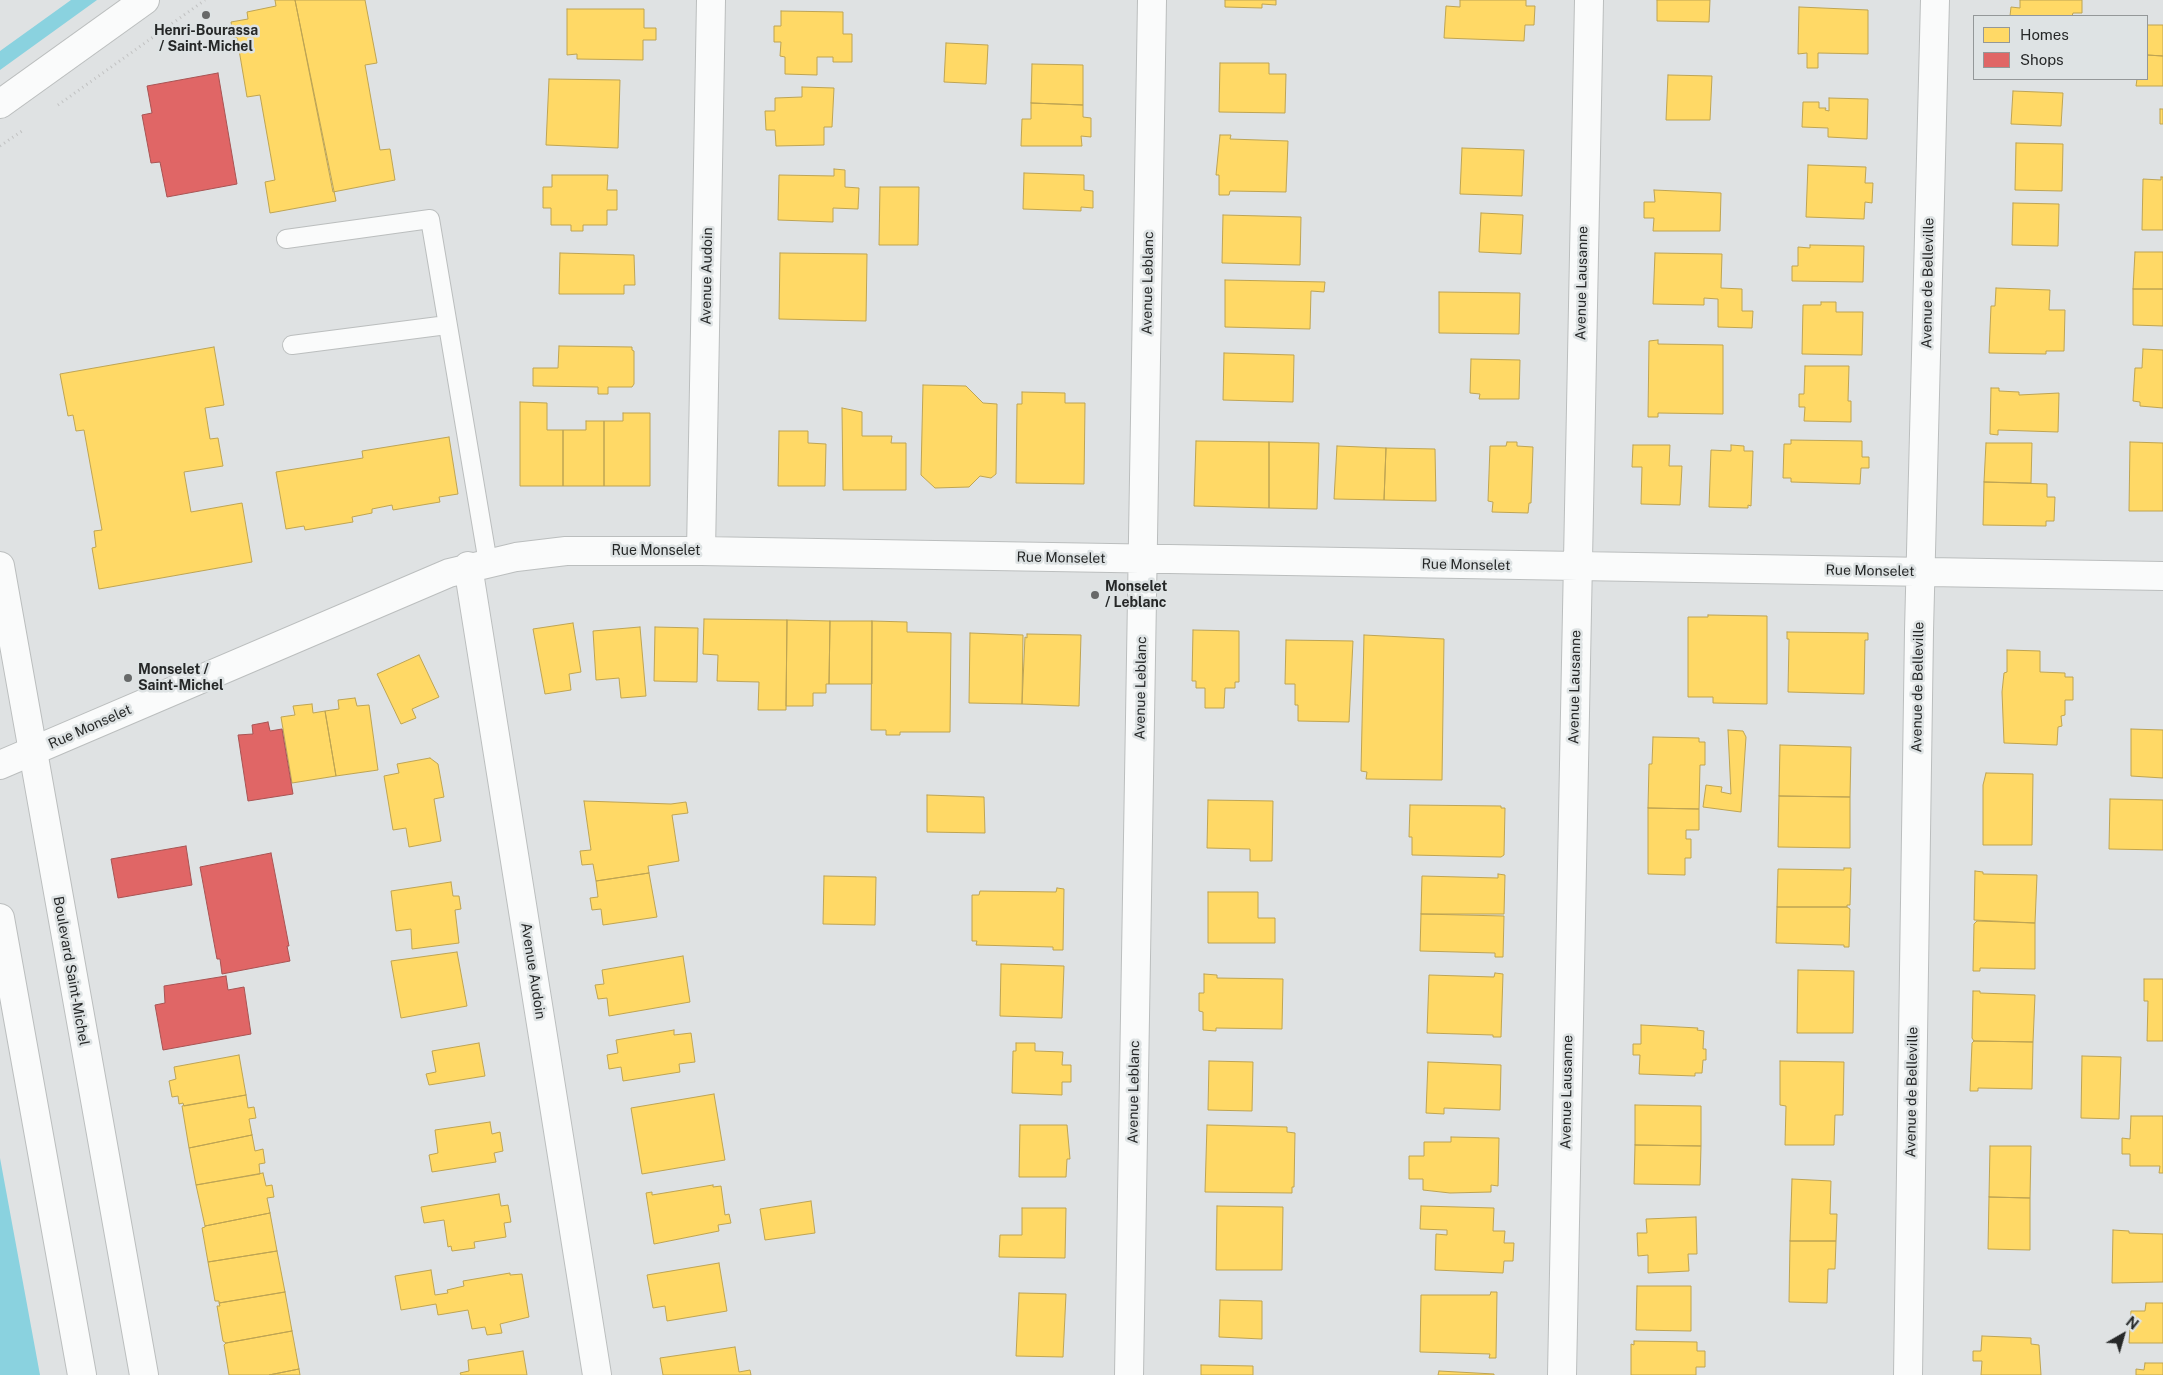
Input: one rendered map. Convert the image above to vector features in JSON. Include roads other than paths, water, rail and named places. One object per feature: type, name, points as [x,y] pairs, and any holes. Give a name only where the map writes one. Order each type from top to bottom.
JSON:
[{"type":"street","points":[[0,104],[145,0]]},
{"type":"street","name":"Avenue Audoin","points":[[701,551],[711,0]]},
{"type":"street","name":"Avenue Leblanc","points":[[1128,1375],[1152,0]]},
{"type":"street","name":"Avenue Lausanne","points":[[1562,1375],[1589,0]]},
{"type":"street","name":"Avenue de Belleville","points":[[1908,1375],[1920,572],[1935,0]]},
{"type":"street","name":"Rue Monselet","points":[[0,765],[426,582],[478,565],[516,557],[566,551],[701,551],[2163,576]]},
{"type":"street","name":"Avenue Audoin","points":[[478,565],[597,1375]]},
{"type":"street","name":"Boulevard Saint-Michel","points":[[0,566],[144,1375]]},
{"type":"street","points":[[0,918],[82,1375]]},
{"type":"lane","points":[[286,239],[430,219],[447,324],[478,565]]},
{"type":"lane","points":[[292,345],[447,324]]},
{"type":"place","name":"Henri-Bourassa / Saint-Michel","points":[[206,15]]},
{"type":"place","name":"Monselet / Leblanc","points":[[1095,595]]},
{"type":"place","name":"Monselet / Saint-Michel","points":[[128,678]]}]
